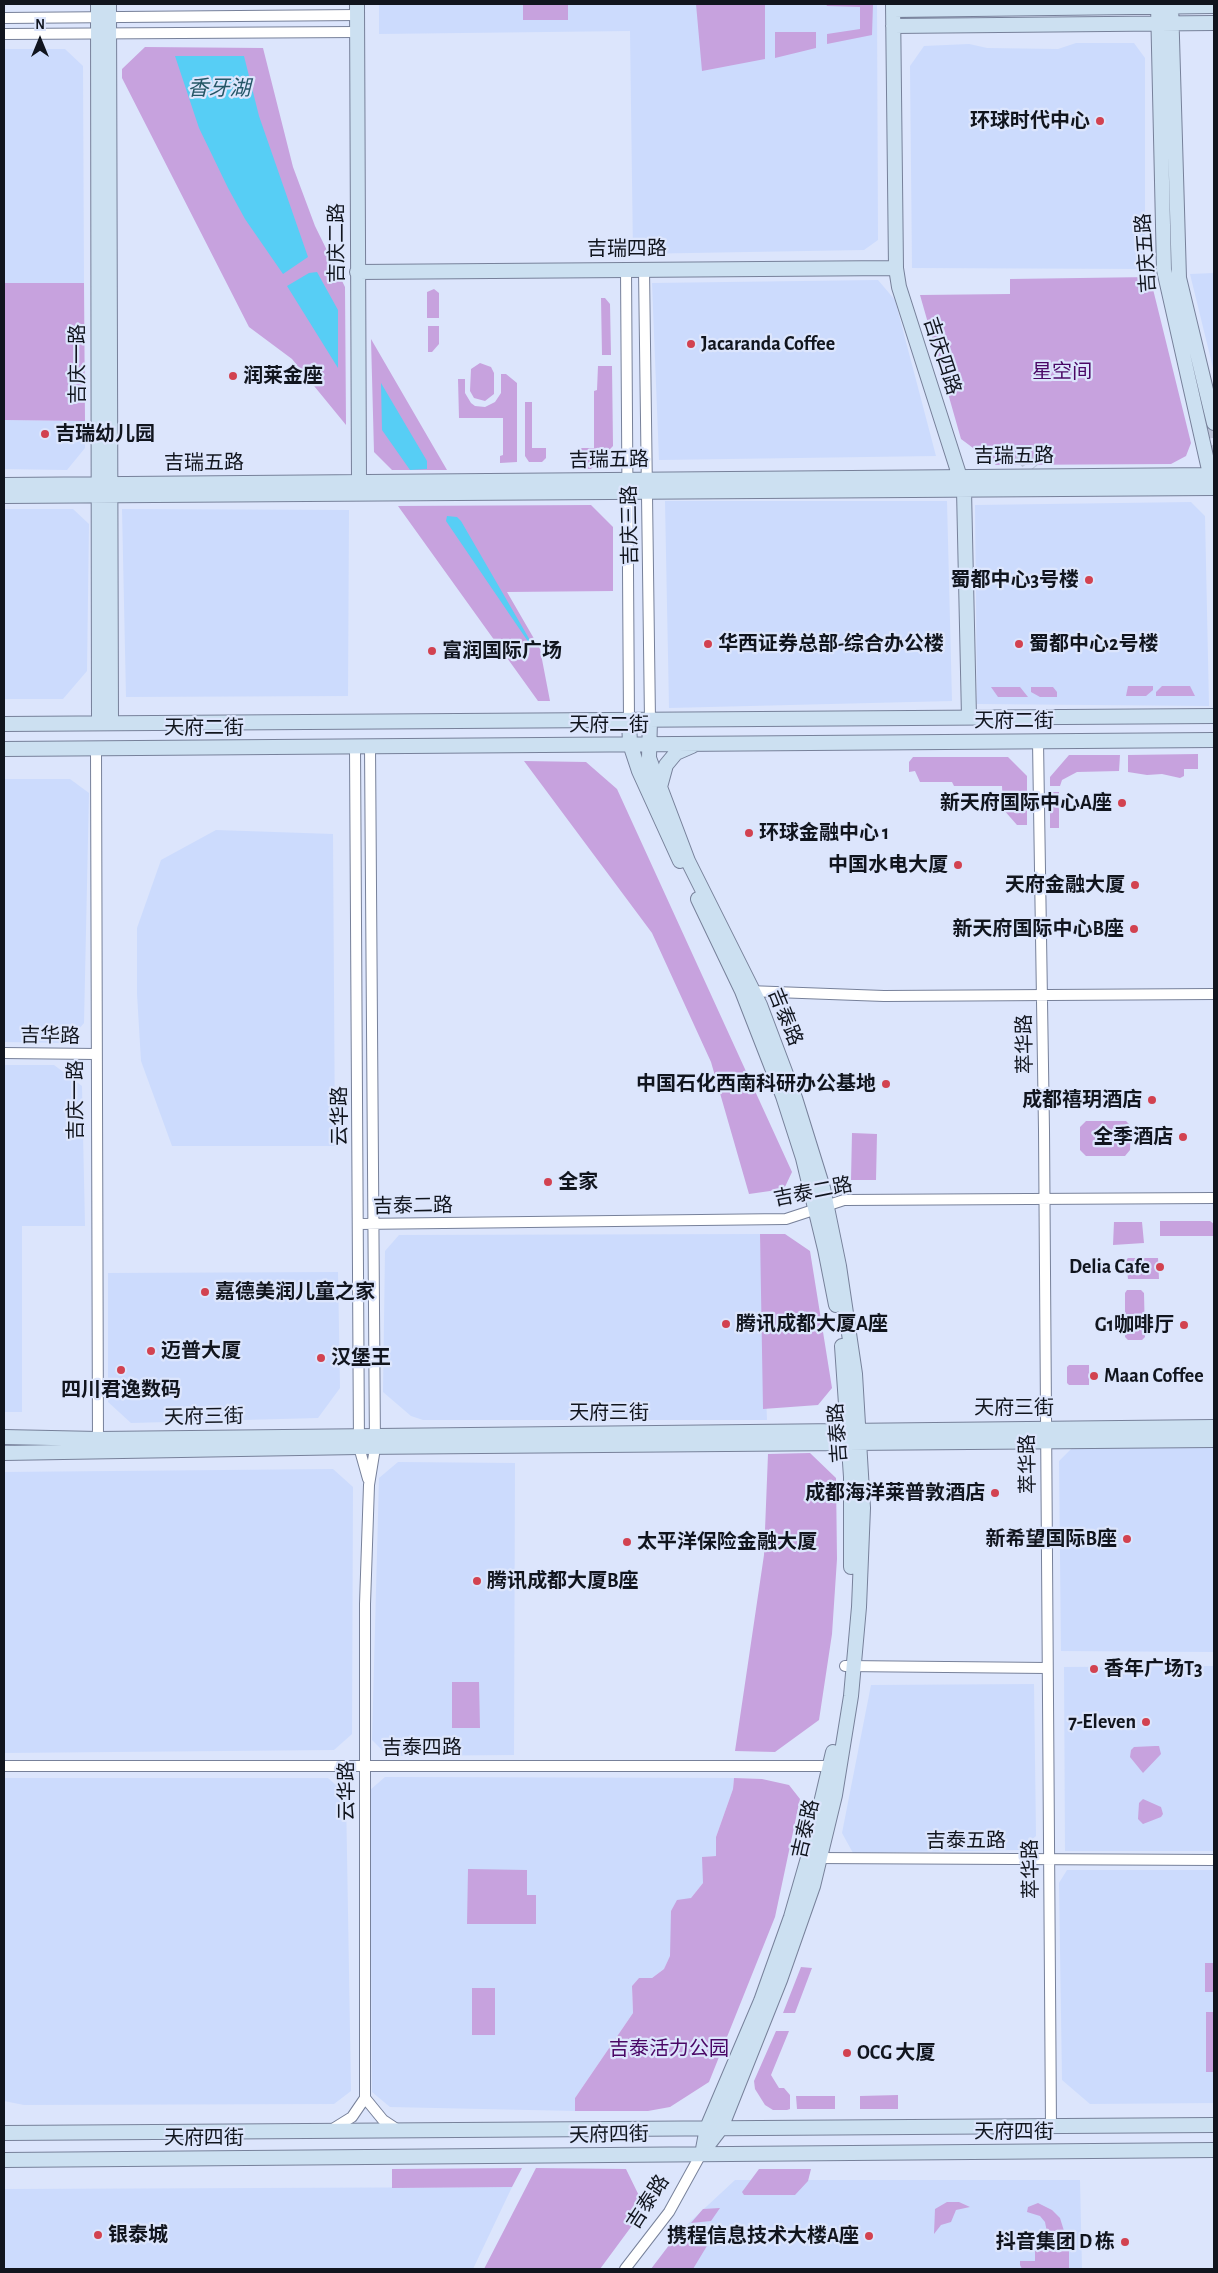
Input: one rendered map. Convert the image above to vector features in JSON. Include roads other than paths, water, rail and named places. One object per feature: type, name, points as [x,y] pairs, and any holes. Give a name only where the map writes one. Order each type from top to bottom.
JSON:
[{"type":"street","name":"吉庆五路","points":[[1165,5],[1164,270],[1213,484]]},
{"type":"street","points":[[893,7],[1214,6]]},
{"type":"street","name":"吉庆四路","points":[[893,7],[896,268],[899,287],[962,483],[969,717]]},
{"type":"street","points":[[4,18],[104,10],[357,9]]},
{"type":"street","name":"吉庆二路","points":[[357,9],[360,482]]},
{"type":"street","name":"吉庆一路","points":[[104,10],[105,723]]},
{"type":"street","points":[[894,26],[1214,22]]},
{"type":"street","name":"吉庆五路","points":[[1165,23],[1178,278],[1214,423]]},
{"type":"street","points":[[4,34],[357,32]]},
{"type":"street","name":"吉瑞四路","points":[[358,272],[896,268]]},
{"type":"street","name":"吉庆三路","points":[[644,269],[650,720]]},
{"type":"street","name":"吉庆三路","points":[[626,270],[629,720]]},
{"type":"street","name":"吉瑞五路","points":[[962,483],[1033,472],[1213,484]]},
{"type":"street","name":"吉瑞五路","points":[[4,496],[104,490],[360,482],[627,486]]},
{"type":"street","name":"吉瑞五路","points":[[4,485],[104,490],[962,483],[1213,484]]},
{"type":"street","name":"天府二街","points":[[4,724],[1214,716]]},
{"type":"street","name":"吉泰路","points":[[629,720],[630,744],[657,815],[748,991]]},
{"type":"street","name":"吉泰路","points":[[625,2269],[664,2219],[702,2154],[796,1937],[835,1766],[859,1607],[863,1508],[853,1436],[853,1364],[839,1266],[821,1208],[795,1098],[688,861],[649,758],[650,720]]},
{"type":"street","name":"天府二街","points":[[4,749],[1214,740]]},
{"type":"street","name":"萃华路","points":[[1038,741],[1042,996],[1051,2126]]},
{"type":"street","points":[[660,787],[666,766],[676,753],[693,746],[713,744]]},
{"type":"street","name":"云华路","points":[[355,746],[360,1441],[369,1485]]},
{"type":"street","name":"云华路","points":[[365,2098],[365,1604],[369,1485],[375,1442],[370,746]]},
{"type":"street","name":"吉庆一路","points":[[96,749],[98,1445]]},
{"type":"street","points":[[748,991],[884,996],[1214,994]]},
{"type":"street","name":"吉华路","points":[[4,1054],[96,1054]]},
{"type":"street","name":"吉泰二路","points":[[358,1224],[786,1219],[844,1200],[1214,1198]]},
{"type":"street","name":"天府三街","points":[[1045,1435],[1214,1427]]},
{"type":"street","name":"天府三街","points":[[4,1453],[98,1445],[360,1441],[1045,1435],[1214,1440]]},
{"type":"street","name":"天府三街","points":[[4,1437],[98,1445]]},
{"type":"street","points":[[849,1666],[1047,1668]]},
{"type":"street","name":"吉泰四路","points":[[4,1766],[835,1766]]},
{"type":"street","name":"吉泰五路","points":[[814,1858],[1214,1860]]},
{"type":"street","points":[[329,2131],[352,2117],[365,2098],[383,2120],[398,2130]]},
{"type":"street","name":"天府四街","points":[[4,2133],[1214,2124]]},
{"type":"street","name":"天府四街","points":[[4,2160],[1214,2150]]},
{"type":"water","name":"香牙湖","points":[[175,56],[244,56],[259,116],[308,257],[283,274],[245,219],[228,188],[199,128]]},
{"type":"water","points":[[317,272],[338,310],[338,368],[287,286],[309,273]]},
{"type":"water","points":[[381,383],[427,461],[427,469],[410,470],[382,430]]},
{"type":"water","points":[[447,516],[457,517],[461,521],[531,642],[529,643],[446,521]]},
{"type":"tunnel","points":[[1170,247],[1175,290]]},
{"type":"tunnel","points":[[1206,425],[1214,461]]},
{"type":"tunnel","points":[[1001,484],[1004,456],[1012,453],[1023,457],[1033,469]]},
{"type":"place","name":"环球时代中心","points":[[1100,121]]},
{"type":"place","name":"Jacaranda Coffee","points":[[691,344]]},
{"type":"place","name":"润莱金座","points":[[233,376]]},
{"type":"place","name":"吉瑞幼儿园","points":[[45,434]]},
{"type":"place","name":"蜀都中心3号楼","points":[[1089,580]]},
{"type":"place","name":"华西证券总部-综合办公楼","points":[[708,644]]},
{"type":"place","name":"蜀都中心2号楼","points":[[1019,644]]},
{"type":"place","name":"富润国际广场","points":[[432,651]]},
{"type":"place","name":"新天府国际中心A座","points":[[1122,803]]},
{"type":"place","name":"环球金融中心 1","points":[[749,833]]},
{"type":"place","name":"中国水电大厦","points":[[958,865]]},
{"type":"place","name":"天府金融大厦","points":[[1135,885]]},
{"type":"place","name":"新天府国际中心B座","points":[[1134,929]]},
{"type":"place","name":"中国石化西南科研办公基地","points":[[886,1084]]},
{"type":"place","name":"成都禧玥酒店","points":[[1152,1100]]},
{"type":"place","name":"全季酒店","points":[[1183,1137]]},
{"type":"place","name":"全家","points":[[548,1182]]},
{"type":"place","name":"Delia Cafe","points":[[1160,1267]]},
{"type":"place","name":"嘉德美润儿童之家","points":[[205,1292]]},
{"type":"place","name":"腾讯成都大厦A座","points":[[726,1324]]},
{"type":"place","name":"G1咖啡厅","points":[[1184,1325]]},
{"type":"place","name":"迈普大厦","points":[[151,1351]]},
{"type":"place","name":"汉堡王","points":[[321,1358]]},
{"type":"place","name":"四川君逸数码","points":[[121,1370]]},
{"type":"place","name":"Maan Coffee","points":[[1094,1376]]},
{"type":"place","name":"成都海洋莱普敦酒店","points":[[995,1493]]},
{"type":"place","name":"新希望国际B座","points":[[1127,1539]]},
{"type":"place","name":"太平洋保险金融大厦","points":[[627,1542]]},
{"type":"place","name":"腾讯成都大厦B座","points":[[477,1581]]},
{"type":"place","name":"香年广场T3","points":[[1094,1669]]},
{"type":"place","name":"7-Eleven","points":[[1146,1722]]},
{"type":"place","name":"OCG 大厦","points":[[847,2053]]},
{"type":"place","name":"银泰城","points":[[98,2235]]},
{"type":"place","name":"携程信息技术大楼A座","points":[[869,2236]]},
{"type":"place","name":"抖音集团 D 栋","points":[[1125,2242]]},
{"type":"park label","name":"星空间","points":[[1062,372]]},
{"type":"park label","name":"吉泰活力公园","points":[[669,2049]]}]
